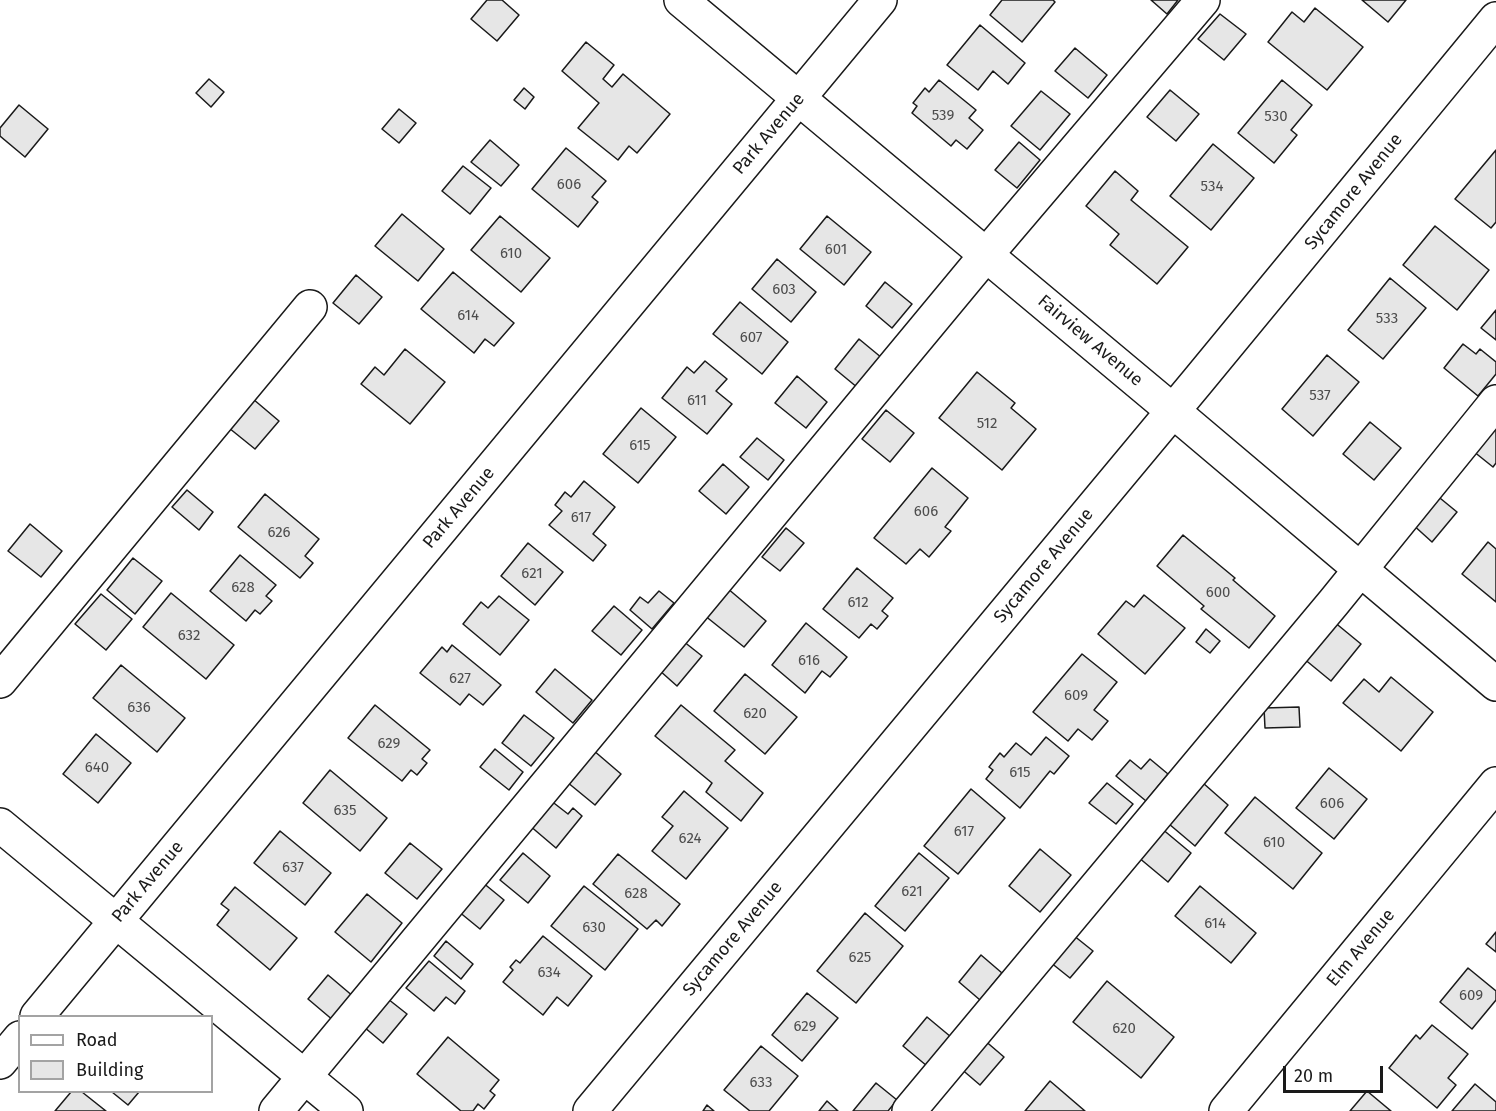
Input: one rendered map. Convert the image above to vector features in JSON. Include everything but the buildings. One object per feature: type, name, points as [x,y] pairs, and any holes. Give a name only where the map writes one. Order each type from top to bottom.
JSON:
[{"type":"street","name":"Fairview Avenue","points":[[681,0],[1496,684]]},
{"type":"street","name":"Park Avenue","points":[[39,1015],[880,0]]},
{"type":"street","points":[[276,1111],[986,255],[1203,0]]},
{"type":"street","name":"Sycamore Avenue","points":[[590,1111],[1496,19]]},
{"type":"street","points":[[0,681],[310,307]]},
{"type":"street","points":[[909,1111],[1496,402]]},
{"type":"street","name":"Elm Avenue","points":[[1226,1111],[1496,784]]},
{"type":"street","points":[[0,825],[346,1111]]},
{"type":"street","points":[[0,1062],[18,1040]]}]
